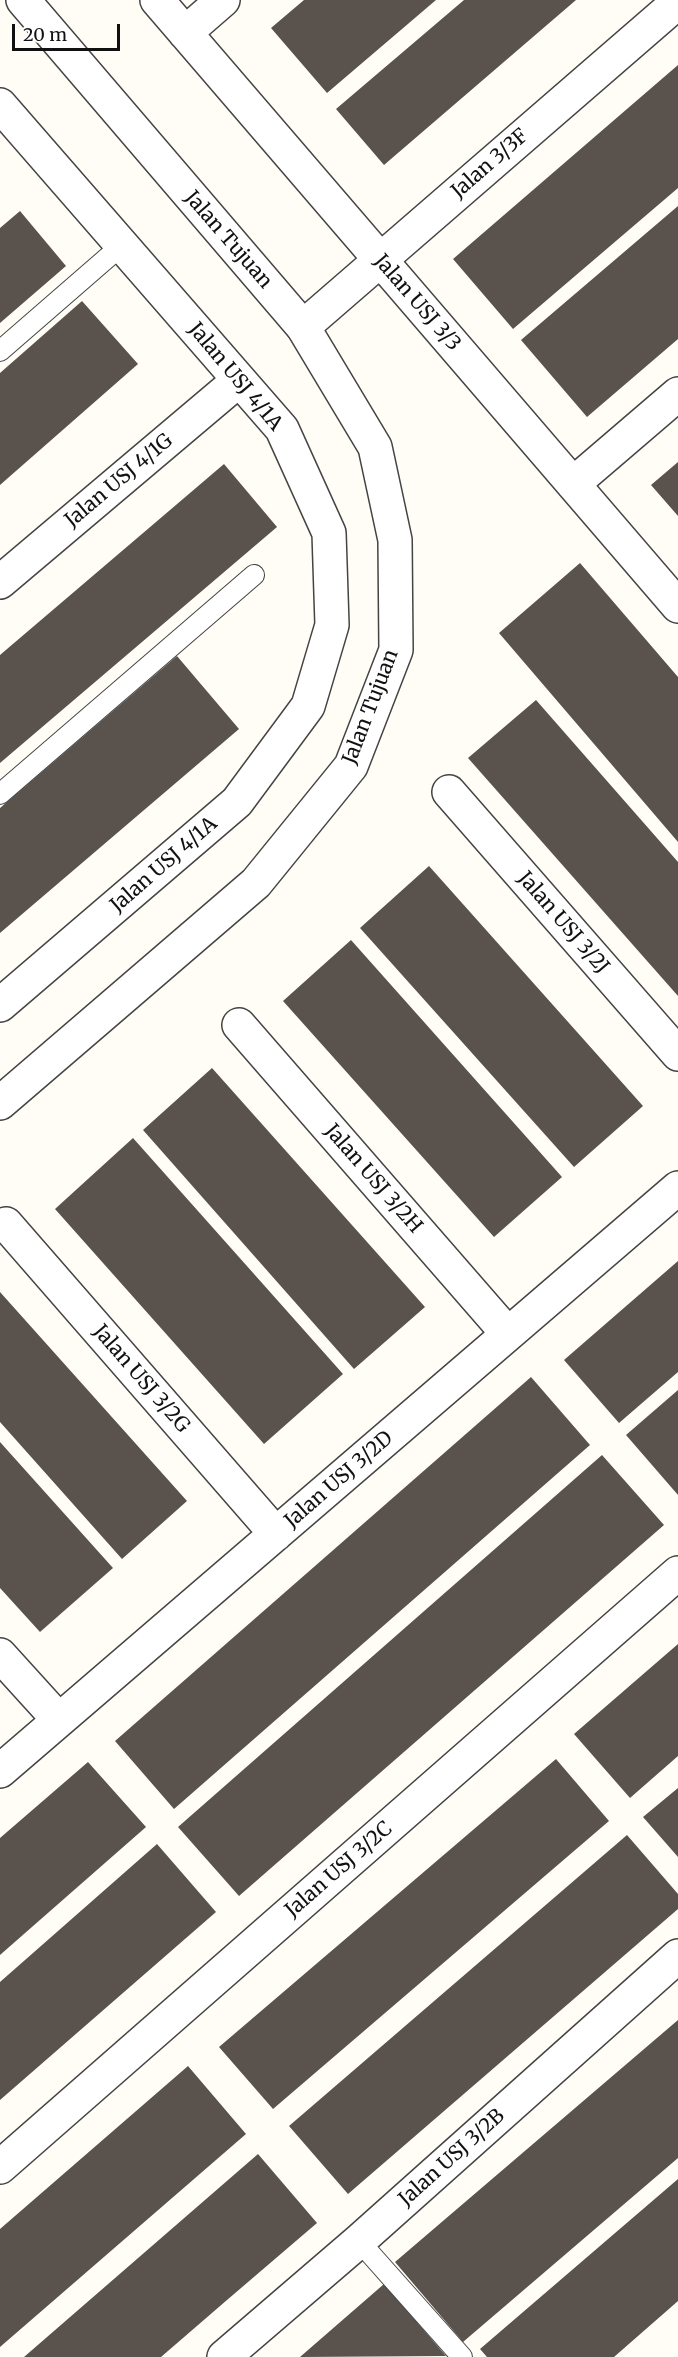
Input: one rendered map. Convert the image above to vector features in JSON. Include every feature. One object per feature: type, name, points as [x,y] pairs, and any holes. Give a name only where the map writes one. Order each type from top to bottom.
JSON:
[{"type":"street","name":"Jalan Tujuan","points":[[0,1103],[255,884],[351,766],[396,650],[395,540],[375,447],[303,327],[23,0]]},
{"type":"street","name":"Jalan USJ 3/3","points":[[157,0],[678,606]]},
{"type":"street","points":[[185,33],[223,0]]},
{"type":"street","name":"Jalan 3/3F","points":[[303,327],[678,2]]},
{"type":"street","name":"Jalan USJ 4/1A","points":[[0,1005],[237,802],[308,706],[332,625],[329,533],[282,429],[122,245],[6,122]]},
{"type":"street","name":"Jalan USJ 4/1G","points":[[0,582],[239,380]]},
{"type":"street","points":[[573,484],[678,394]]},
{"type":"street","name":"Jalan USJ 3/2J","points":[[449,792],[678,1054]]},
{"type":"street","name":"Jalan USJ 3/2H","points":[[239,1024],[508,1334]]},
{"type":"street","name":"Jalan USJ 3/2D","points":[[0,1771],[678,1188]]},
{"type":"street","name":"Jalan USJ 3/2G","points":[[6,1224],[276,1534]]},
{"type":"street","name":"Jalan USJ 3/2C","points":[[0,2167],[678,1573]]},
{"type":"street","points":[[0,1655],[59,1720]]},
{"type":"street","name":"Jalan USJ 3/2B","points":[[224,2357],[359,2241],[678,1956]]},
{"type":"lane","points":[[0,351],[122,245]]},
{"type":"lane","points":[[0,794],[254,575]]},
{"type":"lane","points":[[359,2241],[462,2357]]},
{"type":"building","points":[[304,0],[436,0],[327,93],[271,28]]},
{"type":"building","points":[[464,0],[576,0],[384,165],[336,109]]},
{"type":"building","points":[[678,65],[678,188],[513,329],[453,259]]},
{"type":"building","points":[[678,206],[678,339],[587,417],[521,340]]},
{"type":"building","points":[[20,211],[66,266],[0,323],[0,228]]},
{"type":"building","points":[[82,301],[138,364],[0,485],[0,373]]},
{"type":"building","points":[[678,462],[678,516],[651,485]]},
{"type":"building","points":[[224,464],[277,527],[0,763],[0,655]]},
{"type":"building","points":[[580,563],[678,677],[678,842],[499,633]]},
{"type":"building","points":[[177,656],[239,729],[0,933],[0,808]]},
{"type":"building","points":[[536,700],[678,862],[678,996],[468,758]]},
{"type":"building","points":[[429,866],[643,1106],[574,1167],[360,928]]},
{"type":"building","points":[[351,940],[562,1177],[494,1237],[283,1001]]},
{"type":"building","points":[[212,1068],[425,1307],[354,1369],[143,1130]]},
{"type":"building","points":[[133,1138],[343,1374],[264,1444],[55,1209]]},
{"type":"building","points":[[678,1261],[678,1372],[619,1423],[564,1360]]},
{"type":"building","points":[[0,1292],[187,1501],[122,1559],[0,1422]]},
{"type":"building","points":[[531,1377],[590,1445],[174,1809],[115,1741]]},
{"type":"building","points":[[678,1390],[678,1495],[626,1435]]},
{"type":"building","points":[[0,1442],[113,1568],[40,1632],[0,1588]]},
{"type":"building","points":[[602,1455],[664,1525],[239,1896],[178,1827]]},
{"type":"building","points":[[678,1644],[678,1756],[630,1798],[574,1734]]},
{"type":"building","points":[[556,1759],[609,1821],[273,2109],[219,2047]]},
{"type":"building","points":[[88,1762],[146,1827],[0,1955],[0,1838]]},
{"type":"building","points":[[678,1788],[678,1857],[643,1817]]},
{"type":"building","points":[[627,1835],[678,1894],[678,1909],[348,2194],[289,2126]]},
{"type":"building","points":[[157,1844],[216,1912],[0,2100],[0,1982]]},
{"type":"building","points":[[678,2020],[678,2158],[463,2342],[395,2262]]},
{"type":"building","points":[[188,2066],[246,2134],[0,2347],[0,2229]]},
{"type":"building","points":[[258,2154],[317,2223],[161,2357],[24,2357]]},
{"type":"building","points":[[678,2179],[678,2301],[614,2357],[487,2357],[480,2349]]},
{"type":"building","points":[[384,2284],[446,2356],[300,2357],[323,2337]]}]
